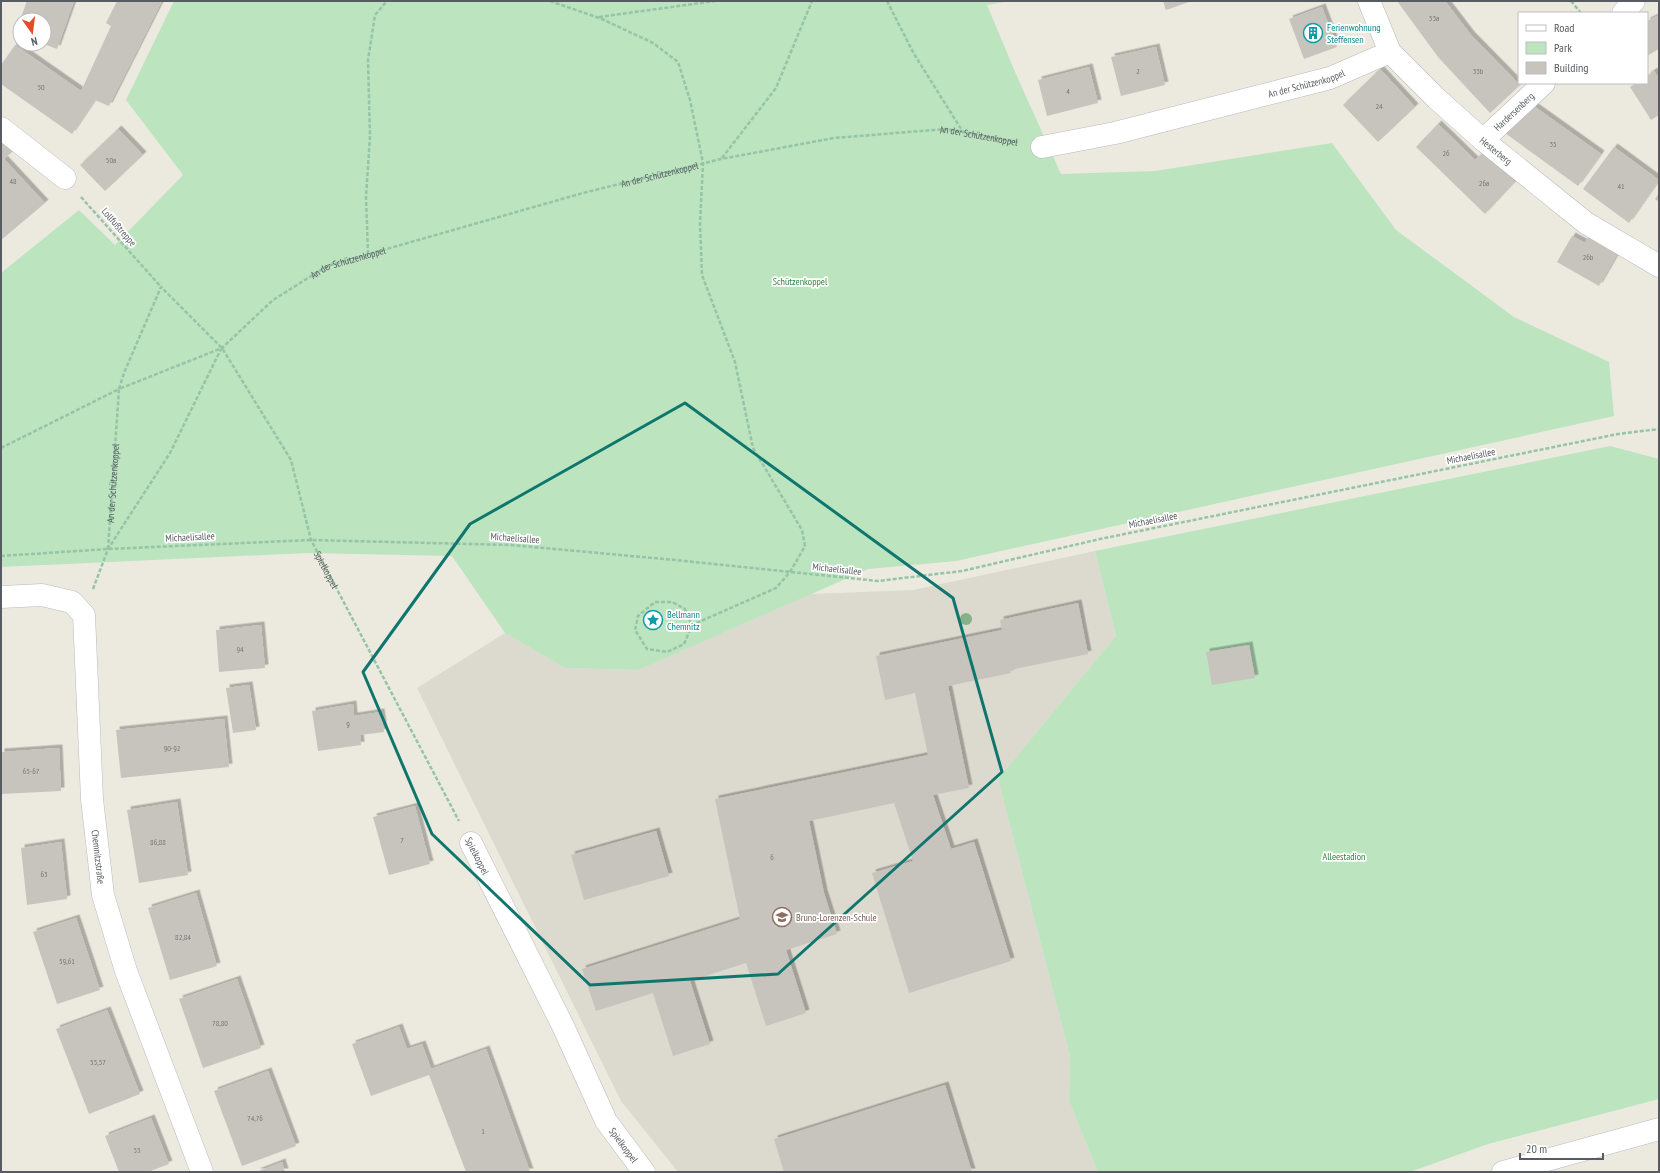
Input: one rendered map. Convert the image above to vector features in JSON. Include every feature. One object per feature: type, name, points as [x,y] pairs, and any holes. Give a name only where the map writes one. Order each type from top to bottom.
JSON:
[{"type":"street","name":"Hesterberg","points":[[1369,1],[1390,52],[1437,99],[1483,140],[1586,223],[1659,266]]},
{"type":"street","points":[[1624,12],[1634,1]]},
{"type":"street","name":"An der Schützenkoppel","points":[[1042,147],[1115,133],[1330,78],[1390,52]]},
{"type":"street","name":"Hardersenberg","points":[[1483,140],[1543,84]]},
{"type":"street","points":[[1,128],[65,178]]},
{"type":"street","points":[[1,598],[42,595],[72,602],[84,615]]},
{"type":"street","name":"Chemnitzstraße","points":[[84,615],[92,799],[103,894],[126,971],[202,1172]]},
{"type":"street","name":"Spielkoppel","points":[[471,843],[563,1026],[606,1121],[644,1172]]},
{"type":"street","points":[[1502,1172],[1659,1130]]},
{"type":"path","points":[[368,254],[366,198],[370,136],[368,60],[375,15],[387,1]]},
{"type":"path","points":[[550,1],[597,18],[653,43],[678,62],[690,100],[703,163],[700,224],[702,275],[735,362],[753,448],[802,530],[805,546],[790,572],[776,588],[692,625],[684,644],[667,652],[647,649],[635,630],[638,616],[655,602],[672,602],[685,609],[692,625]]},
{"type":"path","points":[[597,18],[715,1]]},
{"type":"path","points":[[722,159],[776,88],[812,1]]},
{"type":"path","points":[[888,1],[914,54],[964,132]]},
{"type":"path","points":[[1571,1],[1580,12]]},
{"type":"path","name":"An der Schützenkoppel","points":[[108,549],[119,390],[222,348],[273,300],[327,266],[584,193],[703,163],[834,138],[946,129],[1042,147]]},
{"type":"path","name":"Lollfußtreppe","points":[[65,178],[161,287],[222,348]]},
{"type":"path","points":[[1,448],[119,390],[124,373],[161,287]]},
{"type":"path","points":[[84,615],[108,549],[170,453],[222,348]]},
{"type":"path","name":"Spielkoppel","points":[[222,348],[291,460],[311,540],[471,843]]},
{"type":"path","name":"Michaelisallee","points":[[1,556],[108,549],[311,540],[511,544],[878,581],[962,572],[1100,539],[1611,436],[1659,429]]},
{"type":"highlighted area","points":[[685,403],[953,598],[1002,772],[778,974],[590,985],[432,834],[363,672],[470,524]]},
{"type":"shaded area","name":"Bruno-Lorenzen-Schule","points":[[1095,551],[1116,636],[998,779],[1070,1056],[1069,1101],[1098,1172],[678,1172],[621,1101],[417,688],[505,633],[565,668],[639,670],[811,594],[913,590]]},
{"type":"green space","name":"Schützenkoppel","points":[[174,1],[1010,1],[987,5],[1061,174],[1155,171],[1332,143],[1396,230],[1514,317],[1609,362],[1614,416],[956,561],[868,569],[639,670],[565,668],[505,633],[452,556],[308,553],[1,567],[1,273],[79,210],[115,245],[183,175],[126,100]]},
{"type":"green space","name":"Alleestadion","points":[[1610,446],[1659,459],[1659,1099],[1488,1144],[1410,1172],[1098,1172],[1069,1101],[1070,1056],[998,779],[1116,636],[1095,551]]},
{"type":"building","points":[[27,1],[74,1],[57,49],[52,47],[52,12],[23,12]]},
{"type":"building","points":[[117,1],[162,1],[109,106],[95,100],[72,134],[1,84],[1,65],[12,49],[12,52],[25,52],[81,91],[111,26],[106,23]]},
{"type":"building","points":[[1163,1],[1192,1],[1166,10]]},
{"type":"building","points":[[1397,1],[1445,1],[1471,35],[1520,85],[1490,113],[1438,57]]},
{"type":"building","name":"Ferienwohnung Steffensen","points":[[1322,7],[1337,47],[1304,59],[1289,19]]},
{"type":"building","points":[[1659,15],[1659,49],[1648,55],[1648,20]]},
{"type":"building","points":[[1156,47],[1165,85],[1121,96],[1111,57]]},
{"type":"building","points":[[1089,67],[1098,103],[1047,116],[1038,80]]},
{"type":"building","points":[[1380,69],[1415,107],[1378,142],[1343,105]]},
{"type":"building","points":[[1654,71],[1659,79],[1659,115],[1651,120],[1630,87],[1634,84],[1648,84],[1648,75]]},
{"type":"building","points":[[1528,102],[1601,154],[1578,186],[1505,133]]},
{"type":"building","points":[[1438,124],[1475,160],[1484,152],[1515,182],[1485,214],[1416,147]]},
{"type":"building","points":[[118,129],[143,155],[105,191],[80,165]]},
{"type":"building","points":[[1,135],[14,150],[4,159],[45,203],[1,240]]},
{"type":"building","points":[[1614,147],[1659,180],[1629,223],[1583,189]]},
{"type":"building","points":[[1659,193],[1659,202],[1655,199]]},
{"type":"building","points":[[1572,236],[1585,243],[1589,236],[1618,253],[1599,286],[1557,262]]},
{"type":"building","points":[[1078,603],[1088,654],[1010,670],[1011,673],[948,686],[969,788],[933,795],[951,849],[974,842],[1011,961],[909,993],[872,873],[913,861],[894,803],[809,821],[824,893],[837,934],[786,950],[806,1013],[766,1026],[746,963],[690,981],[710,1044],[673,1056],[653,993],[596,1011],[582,969],[740,919],[715,799],[928,755],[915,693],[885,700],[876,656],[1002,630],[1000,620]]},
{"type":"building","points":[[261,625],[265,668],[219,672],[216,630]]},
{"type":"building","points":[[1249,645],[1255,678],[1212,685],[1206,652]]},
{"type":"building","points":[[249,685],[256,730],[233,733],[226,688]]},
{"type":"building","points":[[353,704],[354,716],[381,712],[384,732],[360,735],[361,745],[318,751],[312,711]]},
{"type":"building","points":[[224,719],[229,767],[121,778],[116,730]]},
{"type":"building","points":[[59,748],[61,791],[1,794],[1,752]]},
{"type":"building","points":[[177,802],[188,875],[139,883],[127,810]]},
{"type":"building","points":[[415,806],[430,864],[389,875],[373,817]]},
{"type":"building","points":[[656,831],[669,876],[584,900],[571,855]]},
{"type":"building","points":[[61,842],[67,899],[27,905],[21,848]]},
{"type":"building","points":[[196,893],[217,966],[170,980],[148,908]]},
{"type":"building","points":[[76,918],[100,990],[57,1004],[33,932]]},
{"type":"building","points":[[237,979],[261,1048],[203,1068],[179,999]]},
{"type":"building","points":[[107,1010],[140,1094],[89,1114],[56,1029]]},
{"type":"building","points":[[399,1027],[407,1049],[422,1044],[431,1069],[486,1049],[530,1172],[466,1172],[429,1075],[371,1096],[352,1044]]},
{"type":"building","points":[[268,1071],[296,1146],[242,1166],[214,1091]]},
{"type":"building","points":[[945,1085],[972,1172],[784,1172],[774,1139]]},
{"type":"building","points":[[151,1118],[169,1164],[148,1172],[119,1172],[105,1136]]},
{"type":"building","points":[[282,1162],[285,1172],[256,1172]]},
{"type":"place","name":"Ferienwohnung Steffensen","points":[[1313,33]]},
{"type":"place","name":"Bellmann Chemnitz","points":[[653,620]]},
{"type":"place","name":"Bruno-Lorenzen-Schule","points":[[782,917]]}]
